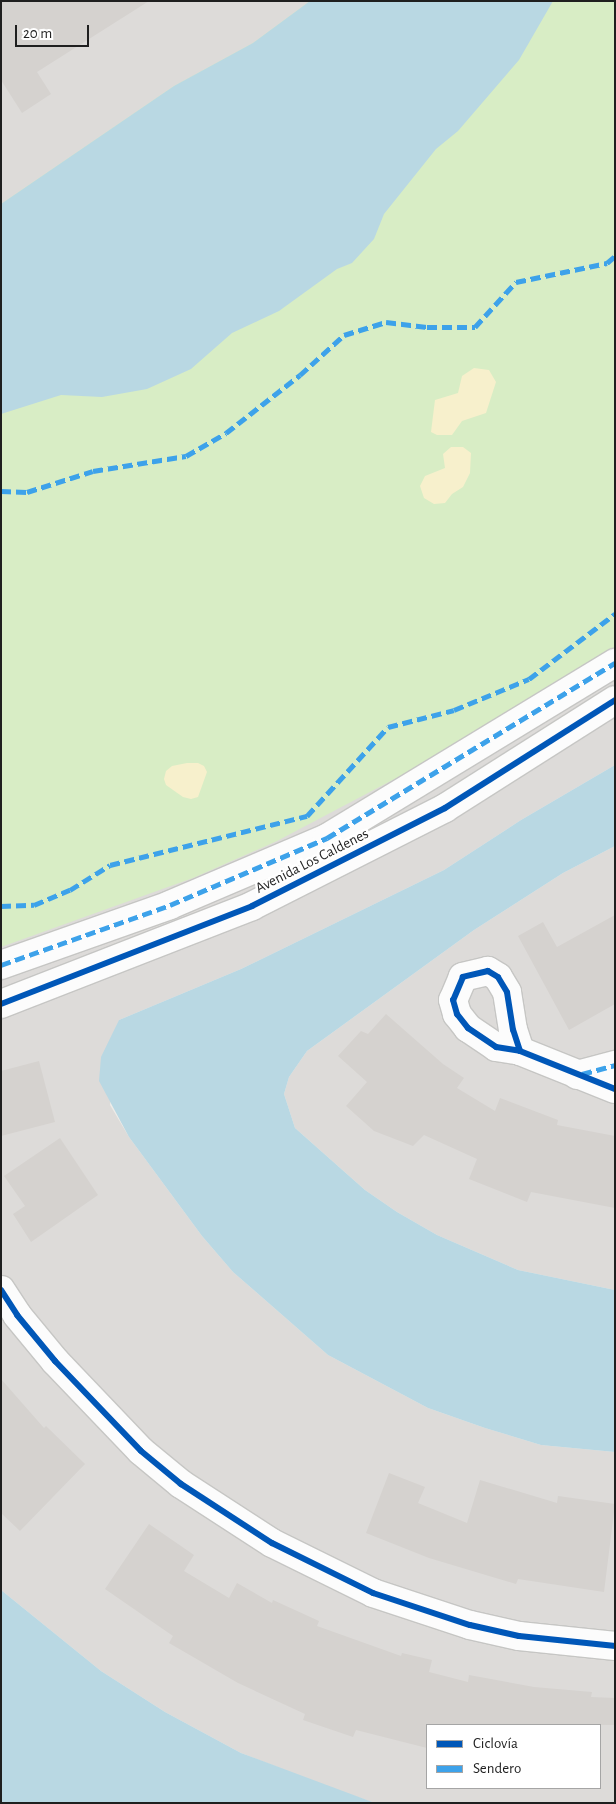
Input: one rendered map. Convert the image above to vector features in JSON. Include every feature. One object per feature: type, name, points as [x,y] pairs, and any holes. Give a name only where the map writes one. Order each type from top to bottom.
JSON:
[{"type":"street","name":"Avenida Los Caldenes","points":[[1,966],[170,905],[328,838],[615,663]]},
{"type":"street","name":"Avenida Los Caldenes","points":[[1,1004],[252,906],[445,808],[615,700]]},
{"type":"street","points":[[520,1051],[615,1089]]},
{"type":"street","points":[[577,1075],[615,1065]]},
{"type":"street","points":[[1,1290],[17,1315],[56,1361],[141,1451],[181,1484],[272,1543],[373,1593],[470,1625],[519,1636],[615,1646]]},
{"type":"shaded area","points":[[1,1],[615,1],[615,765],[521,820],[444,870],[241,969],[119,1020],[110,1105],[129,1137],[202,1236],[233,1272],[328,1355],[428,1408],[485,1428],[541,1445],[615,1452],[615,1803],[375,1803],[241,1753],[165,1712],[101,1671],[1,1590]]},
{"type":"shaded area","points":[[615,846],[615,1290],[518,1270],[437,1235],[397,1212],[365,1190],[295,1128],[284,1094],[289,1077],[307,1051],[474,930],[563,873]]},
{"type":"green space","points":[[310,1],[615,1],[615,649],[457,746],[277,841],[193,878],[1,947],[1,204],[174,86],[253,43]]},
{"type":"sand","points":[[474,368],[489,370],[496,382],[486,413],[462,421],[452,435],[437,435],[431,432],[435,400],[458,393],[462,376]]},
{"type":"sand","points":[[451,447],[463,447],[471,453],[470,473],[463,487],[452,494],[445,503],[434,504],[424,498],[420,486],[425,476],[445,468],[443,454]]},
{"type":"sand","points":[[198,763],[204,766],[207,772],[198,797],[191,799],[183,797],[166,785],[164,779],[166,771],[172,766]]},
{"type":"water","points":[[310,1],[553,1],[519,60],[458,131],[436,149],[384,214],[374,239],[352,263],[337,269],[279,311],[232,333],[191,369],[147,389],[102,397],[61,395],[1,414],[1,204],[174,86],[253,43]]},
{"type":"water","points":[[615,765],[615,846],[563,873],[474,930],[307,1051],[289,1077],[284,1094],[295,1128],[365,1190],[397,1212],[437,1235],[518,1270],[615,1290],[615,1452],[541,1445],[485,1428],[428,1408],[328,1355],[233,1272],[202,1236],[129,1137],[99,1081],[101,1057],[119,1020],[241,969],[444,870],[521,820]]},
{"type":"water","points":[[1,1590],[101,1671],[165,1712],[241,1753],[375,1803],[1,1803]]},
{"type":"building","points":[[1,1],[149,1],[37,72],[51,94],[22,113],[1,80]]},
{"type":"building","points":[[615,915],[615,1004],[569,1030],[518,936],[543,922],[557,947]]},
{"type":"building","points":[[386,1014],[443,1064],[464,1078],[457,1088],[495,1111],[500,1098],[558,1120],[557,1125],[615,1136],[615,1208],[531,1192],[527,1202],[469,1179],[477,1159],[424,1135],[413,1146],[374,1131],[346,1106],[367,1082],[338,1056],[361,1031],[368,1034]]},
{"type":"building","points":[[39,1061],[55,1122],[1,1136],[1,1071]]},
{"type":"building","points":[[60,1138],[98,1195],[31,1242],[13,1214],[25,1206],[4,1176]]},
{"type":"building","points":[[1,1379],[44,1428],[46,1426],[85,1464],[20,1531],[1,1513]]},
{"type":"building","points":[[389,1473],[425,1487],[418,1503],[467,1523],[480,1480],[557,1503],[558,1496],[615,1504],[604,1592],[518,1579],[516,1584],[429,1558],[366,1533]]},
{"type":"building","points":[[149,1524],[194,1555],[184,1571],[229,1598],[237,1583],[272,1603],[273,1600],[319,1621],[317,1626],[401,1656],[402,1653],[432,1660],[429,1672],[468,1682],[469,1675],[534,1687],[592,1692],[591,1697],[615,1698],[615,1725],[426,1724],[426,1748],[356,1730],[353,1737],[303,1720],[305,1714],[238,1683],[169,1643],[173,1636],[105,1589]]},
{"type":"marked path","points":[[1,491],[27,492],[93,471],[186,456],[226,433],[300,375],[344,335],[386,322],[427,327],[475,327],[516,282],[607,263],[615,256]]},
{"type":"marked path","points":[[1,906],[34,905],[70,890],[110,865],[307,816],[388,727],[454,710],[529,679],[615,614]]},
{"type":"marked path","points":[[1,965],[170,905],[327,838],[615,663]]},
{"type":"marked path","points":[[582,1074],[615,1065]]},
{"type":"cycle path","points":[[1,1004],[252,906],[445,808],[615,700]]},
{"type":"cycle path","points":[[520,1051],[513,1030],[507,992],[498,977],[488,971],[463,977],[453,1000],[457,1014],[468,1028],[496,1047],[520,1051],[615,1089]]},
{"type":"cycle path","points":[[1,1290],[17,1315],[55,1361],[141,1451],[181,1484],[272,1543],[373,1593],[470,1625],[519,1636],[615,1646]]}]
